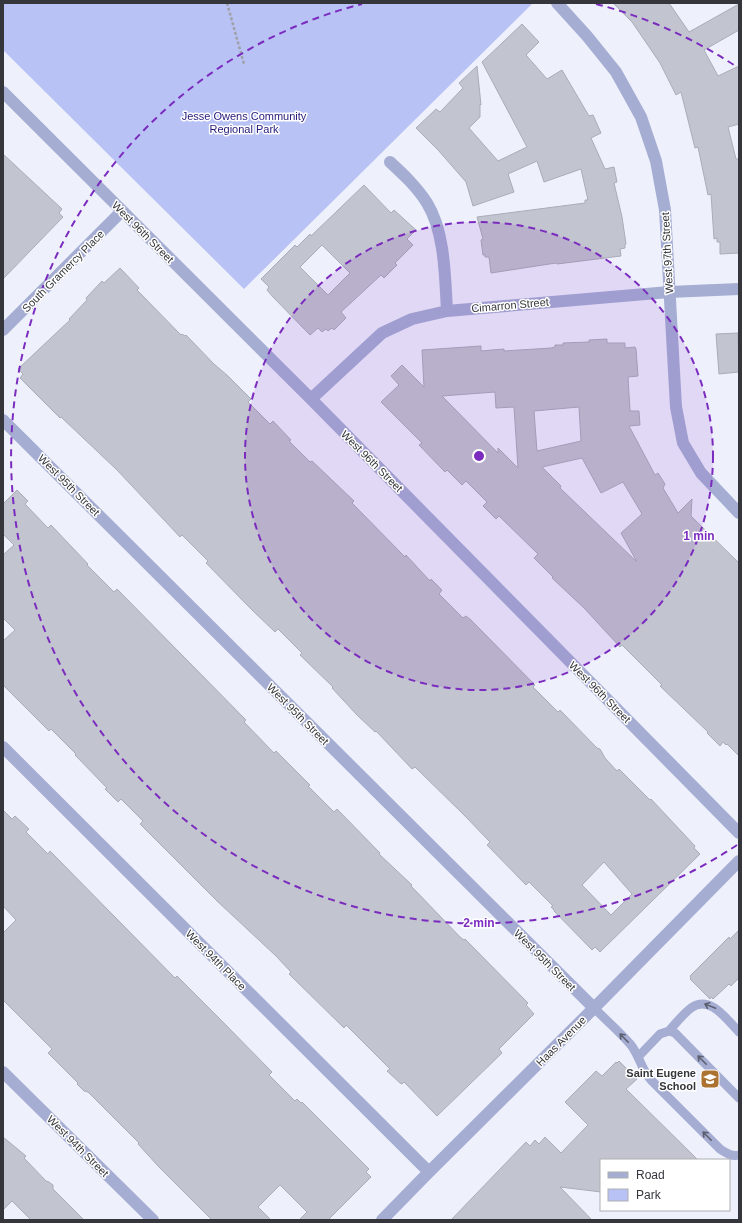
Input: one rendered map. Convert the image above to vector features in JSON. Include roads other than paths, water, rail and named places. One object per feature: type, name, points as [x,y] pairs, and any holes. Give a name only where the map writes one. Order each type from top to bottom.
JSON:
[{"type":"street","name":"West 97th Street","points":[[557,3],[587,36],[616,72],[641,117],[656,161],[663,203],[676,407],[683,443],[701,473],[739,513]]},
{"type":"street","name":"West 96th Street","points":[[3,92],[311,399],[739,833]]},
{"type":"street","points":[[390,162],[411,181],[427,204],[438,228],[444,265],[447,311]]},
{"type":"street","name":"South Gramercy Place","points":[[3,330],[122,211]]},
{"type":"street","name":"Cimarron Street","points":[[311,399],[382,333],[412,319],[447,311],[669,292],[739,289]]},
{"type":"street","name":"West 95th Street","points":[[3,420],[594,1008]]},
{"type":"street","name":"West 94th Place","points":[[3,747],[429,1172]]},
{"type":"street","name":"Haas Avenue","points":[[382,1220],[739,861]]},
{"type":"street","name":"West 94th Street","points":[[3,1072],[153,1220]]},
{"type":"lane","points":[[638,1057],[660,1034],[669,1030],[691,1008],[699,1004],[707,1004],[715,1007],[739,1032]]},
{"type":"lane","points":[[594,1008],[632,1046],[644,1073],[720,1149],[728,1154],[735,1156],[739,1155]]},
{"type":"lane","points":[[669,1030],[675,1033],[739,1098]]},
{"type":"place","name":"Saint Eugene School","points":[[710,1079]]},
{"type":"park label","name":"Jesse Owens Community Regional Park","points":[[244,122]]}]
